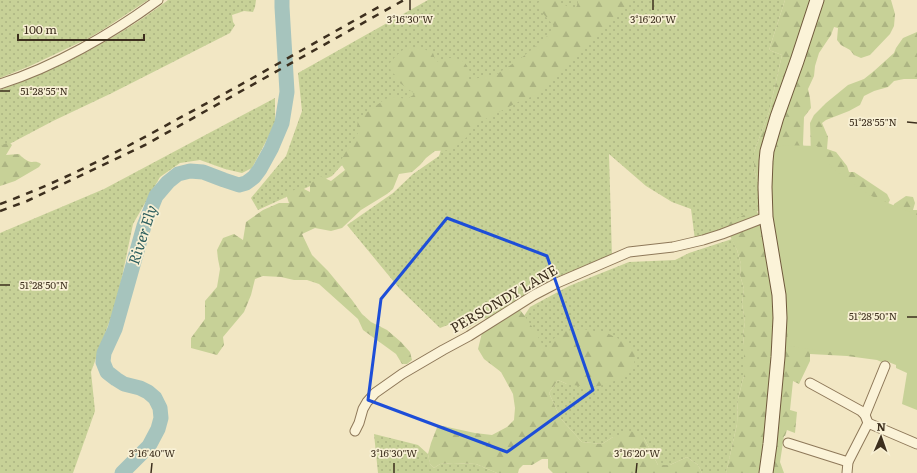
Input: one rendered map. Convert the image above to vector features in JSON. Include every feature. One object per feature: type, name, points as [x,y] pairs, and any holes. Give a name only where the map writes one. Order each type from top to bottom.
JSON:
[{"type":"street","points":[[0,84],[30,73],[90,44],[158,0]]},
{"type":"street","points":[[766,473],[770,444],[780,318],[779,295],[766,217],[765,171],[767,151],[816,0]]},
{"type":"street","name":"PERSONDY LANE","points":[[355,431],[366,402],[376,393],[402,374],[469,336],[534,295],[557,283],[629,252],[673,247],[704,240],[766,217]]},
{"type":"street","points":[[847,473],[848,462],[866,419],[885,366]]},
{"type":"street","points":[[810,382],[861,411],[866,419],[917,444]]},
{"type":"street","points":[[788,442],[848,462]]},
{"type":"highlighted area","points":[[447,218],[547,256],[593,390],[507,452],[368,400],[381,299]]},
{"type":"green space","points":[[0,0],[148,0],[87,39],[30,66],[0,78]]},
{"type":"green space","points":[[168,0],[256,0],[253,12],[244,11],[232,15],[235,25],[230,33],[0,149],[0,90],[66,62],[108,40]]},
{"type":"green space","points":[[428,0],[593,0],[521,73],[392,110],[332,176],[258,210],[251,198],[286,156],[302,111],[298,73]]},
{"type":"green space","points":[[541,0],[556,0],[574,9],[577,6],[578,0],[634,0],[618,12],[565,69],[534,96],[522,100],[474,125],[468,136],[452,150],[435,151],[412,172],[399,174],[393,189],[361,210],[342,228],[331,231],[315,228],[302,234],[312,255],[328,271],[362,314],[371,322],[387,330],[401,342],[410,352],[412,360],[407,364],[402,364],[396,354],[363,330],[358,319],[319,284],[307,280],[263,276],[255,279],[251,295],[244,312],[223,337],[224,345],[217,355],[191,348],[191,338],[205,319],[205,301],[217,287],[220,269],[217,250],[223,238],[234,234],[243,240],[246,222],[263,210],[279,203],[289,203],[286,194],[300,187],[310,192],[310,184],[320,176],[331,181],[345,170],[340,162],[358,133],[358,119],[385,99],[394,97],[407,99],[415,94],[397,81],[397,76],[391,72],[389,64],[396,56],[405,48],[424,49],[433,53],[436,62],[447,58],[462,60],[470,72],[463,80],[497,74],[520,59],[545,39],[554,26],[539,9],[538,3]]},
{"type":"green space","points":[[619,0],[785,0],[769,50],[782,55],[769,112],[754,152],[754,169],[760,190],[760,210],[727,227],[695,240],[691,209],[672,202],[646,186],[609,154],[612,257],[588,264],[545,282],[514,303],[466,329],[458,321],[440,328],[399,288],[347,225],[393,193],[413,174],[439,156],[446,134]]},
{"type":"green space","points":[[785,0],[891,0],[895,14],[894,26],[890,34],[870,55],[861,58],[854,55],[850,50],[841,45],[837,40],[838,28],[834,27],[831,35],[819,53],[814,76],[808,89],[811,108],[804,117],[803,144],[805,155],[775,220],[771,223],[754,169],[754,152],[769,112],[782,55],[769,50]]},
{"type":"green space","points":[[917,32],[917,79],[894,81],[888,87],[864,96],[860,105],[822,123],[828,137],[827,149],[836,152],[847,166],[849,172],[854,172],[887,194],[890,200],[888,204],[879,207],[811,155],[810,123],[814,115],[826,103],[848,85],[864,79],[894,53],[903,38]]},
{"type":"green space","points":[[275,98],[275,124],[252,168],[242,173],[225,169],[200,160],[180,163],[160,177],[133,224],[117,301],[91,372],[95,411],[73,473],[0,473],[0,233],[104,189]]},
{"type":"green space","points":[[9,142],[12,145],[6,155],[19,154],[27,161],[41,164],[39,167],[15,181],[0,186],[0,146]]},
{"type":"green space","points":[[781,145],[817,146],[832,168],[869,195],[917,215],[917,410],[902,404],[907,373],[896,368],[896,365],[881,359],[788,346],[786,302],[774,243],[771,170]]},
{"type":"green space","points":[[906,196],[913,197],[915,203],[913,210],[917,210],[917,227],[892,210],[894,204]]},
{"type":"green space","points":[[755,210],[889,361],[886,364],[877,360],[847,356],[810,354],[810,361],[799,384],[793,381],[790,410],[797,412],[795,433],[787,430],[784,436],[780,462],[784,473],[726,473],[737,424],[738,399],[744,375],[743,335],[745,322],[742,304],[744,289],[740,275],[741,264],[727,224],[748,212]]},
{"type":"green space","points":[[732,239],[741,264],[740,275],[744,289],[742,304],[745,322],[743,335],[744,375],[738,399],[737,424],[726,473],[702,473],[698,465],[687,457],[670,465],[658,465],[644,438],[613,437],[602,444],[582,442],[561,419],[549,393],[558,380],[567,384],[524,316],[530,307],[569,286],[629,262],[675,260],[689,253]]},
{"type":"green space","points":[[514,303],[537,334],[548,355],[548,349],[552,340],[565,331],[582,329],[607,333],[627,343],[635,353],[634,367],[620,379],[600,386],[586,387],[567,384],[558,380],[549,393],[561,419],[582,442],[602,444],[613,437],[631,431],[644,438],[658,465],[670,465],[687,457],[698,465],[702,473],[553,473],[548,468],[548,459],[542,459],[532,465],[523,465],[519,469],[518,473],[497,473],[476,464],[440,464],[434,468],[430,464],[428,454],[438,425],[492,435],[507,427],[514,420],[515,408],[513,394],[501,372],[484,359],[478,349],[486,317]]},
{"type":"green space","points":[[374,434],[418,445],[428,454],[430,464],[434,468],[440,464],[476,464],[497,473],[378,473]]},
{"type":"waterway","name":"River Ely","points":[[122,473],[149,446],[158,429],[161,418],[160,408],[155,398],[140,388],[124,384],[116,379],[107,372],[103,362],[104,353],[115,329],[144,226],[156,196],[168,182],[178,174],[190,171],[203,172],[239,185],[246,183],[254,177],[260,169],[271,149],[282,123],[287,92],[282,0]]},
{"type":"railway","points":[[0,211],[27,201],[145,145],[404,0]]},
{"type":"railway","points":[[0,204],[70,175],[116,152],[234,89],[384,4]]}]
